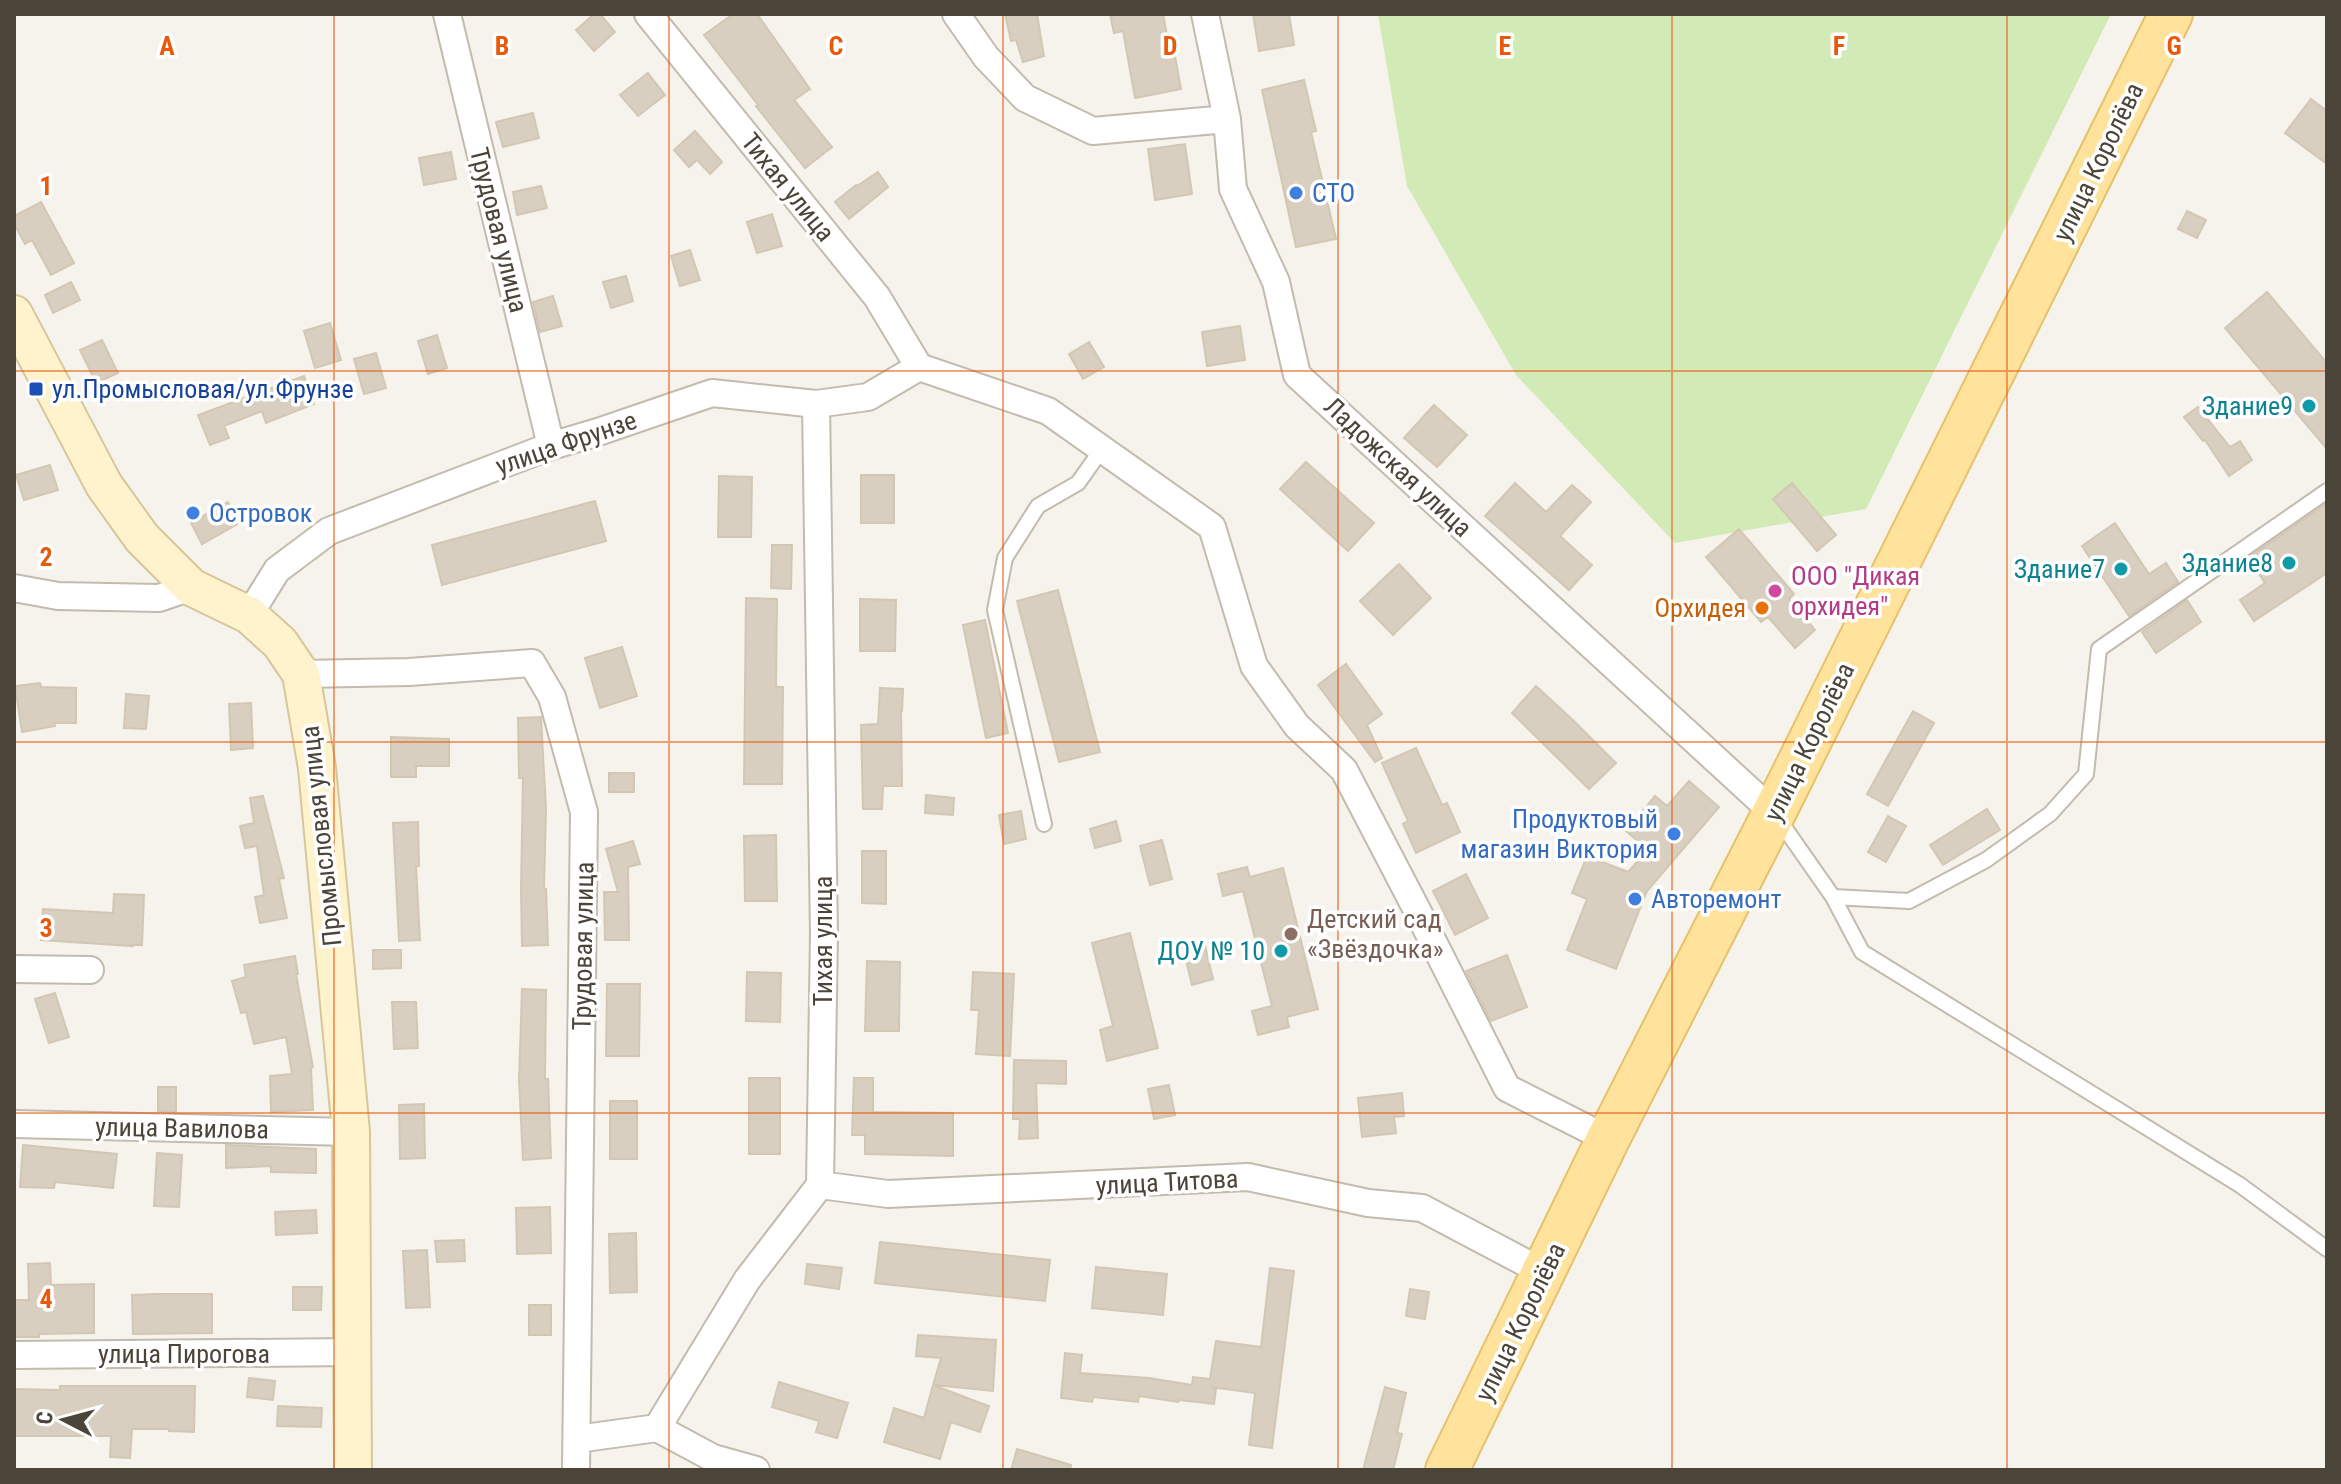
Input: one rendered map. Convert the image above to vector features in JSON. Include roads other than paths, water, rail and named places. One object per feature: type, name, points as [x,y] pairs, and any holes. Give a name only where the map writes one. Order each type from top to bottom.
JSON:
[{"type":"main road","name":"улица Королёва","points":[[1447,1470],[1608,1139],[1774,813],[2171,14]]},
{"type":"street","name":"Трудовая улица","points":[[447,14],[551,446]]},
{"type":"street","name":"Тихая улица","points":[[648,14],[877,297],[919,367]]},
{"type":"street","points":[[956,14],[986,57],[1025,98],[1093,131],[1227,119]]},
{"type":"street","name":"Ладожская улица","points":[[1205,14],[1227,119],[1233,189],[1276,282],[1297,375],[1774,813]]},
{"type":"street","name":"Промысловая улица","points":[[14,314],[104,485],[142,538],[191,587],[249,615],[280,643],[301,674],[317,768],[351,1132],[353,1470]]},
{"type":"street","name":"улица Фрунзе","points":[[249,615],[277,570],[329,531],[551,446],[712,393],[816,404],[868,397],[919,367]]},
{"type":"street","points":[[919,367],[1048,411],[1212,527],[1254,666],[1297,726],[1344,770],[1507,1088],[1608,1139]]},
{"type":"street","name":"Тихая улица","points":[[816,404],[824,934],[820,1185]]},
{"type":"street","points":[[14,588],[58,596],[159,598],[191,587]]},
{"type":"street","name":"Трудовая улица","points":[[301,674],[409,672],[532,663],[552,697],[584,812],[576,1470]]},
{"type":"street","points":[[14,969],[90,970]]},
{"type":"street","name":"улица Вавилова","points":[[14,1124],[351,1132]]},
{"type":"street","name":"улица Титова","points":[[820,1185],[888,1194],[1248,1177],[1368,1203],[1422,1208],[1545,1273]]},
{"type":"street","points":[[657,1428],[747,1280],[820,1185]]},
{"type":"street","name":"улица Пирогова","points":[[14,1355],[353,1352]]},
{"type":"street","points":[[577,1439],[657,1428],[713,1458],[756,1470]]},
{"type":"lane","points":[[1044,824],[995,610],[1005,558],[1038,506],[1078,483],[1102,449]]},
{"type":"lane","points":[[1833,897],[1909,901],[1986,860],[2050,814],[2086,774],[2099,649],[2327,491]]},
{"type":"lane","points":[[1774,813],[1833,897],[1862,952],[2240,1185],[2327,1249]]},
{"type":"place","name":"СТО","points":[[1296,193]]},
{"type":"place","name":"ул.Промысловая/ул.Фрунзе","points":[[36,389]]},
{"type":"place","name":"Здание9","points":[[2309,406]]},
{"type":"place","name":"Островок","points":[[193,513]]},
{"type":"place","name":"Здание8","points":[[2289,563]]},
{"type":"place","name":"Здание7","points":[[2121,569]]},
{"type":"place","name":"ООО \"Дикая орхидея\"","points":[[1775,591]]},
{"type":"place","name":"Орхидея","points":[[1762,608]]},
{"type":"place","name":"Продуктовый магазин Виктория","points":[[1674,834]]},
{"type":"place","name":"Авторемонт","points":[[1635,899]]},
{"type":"place","name":"Детский сад «Звёздочка»","points":[[1291,934]]},
{"type":"place","name":"ДОУ № 10","points":[[1281,951]]}]
